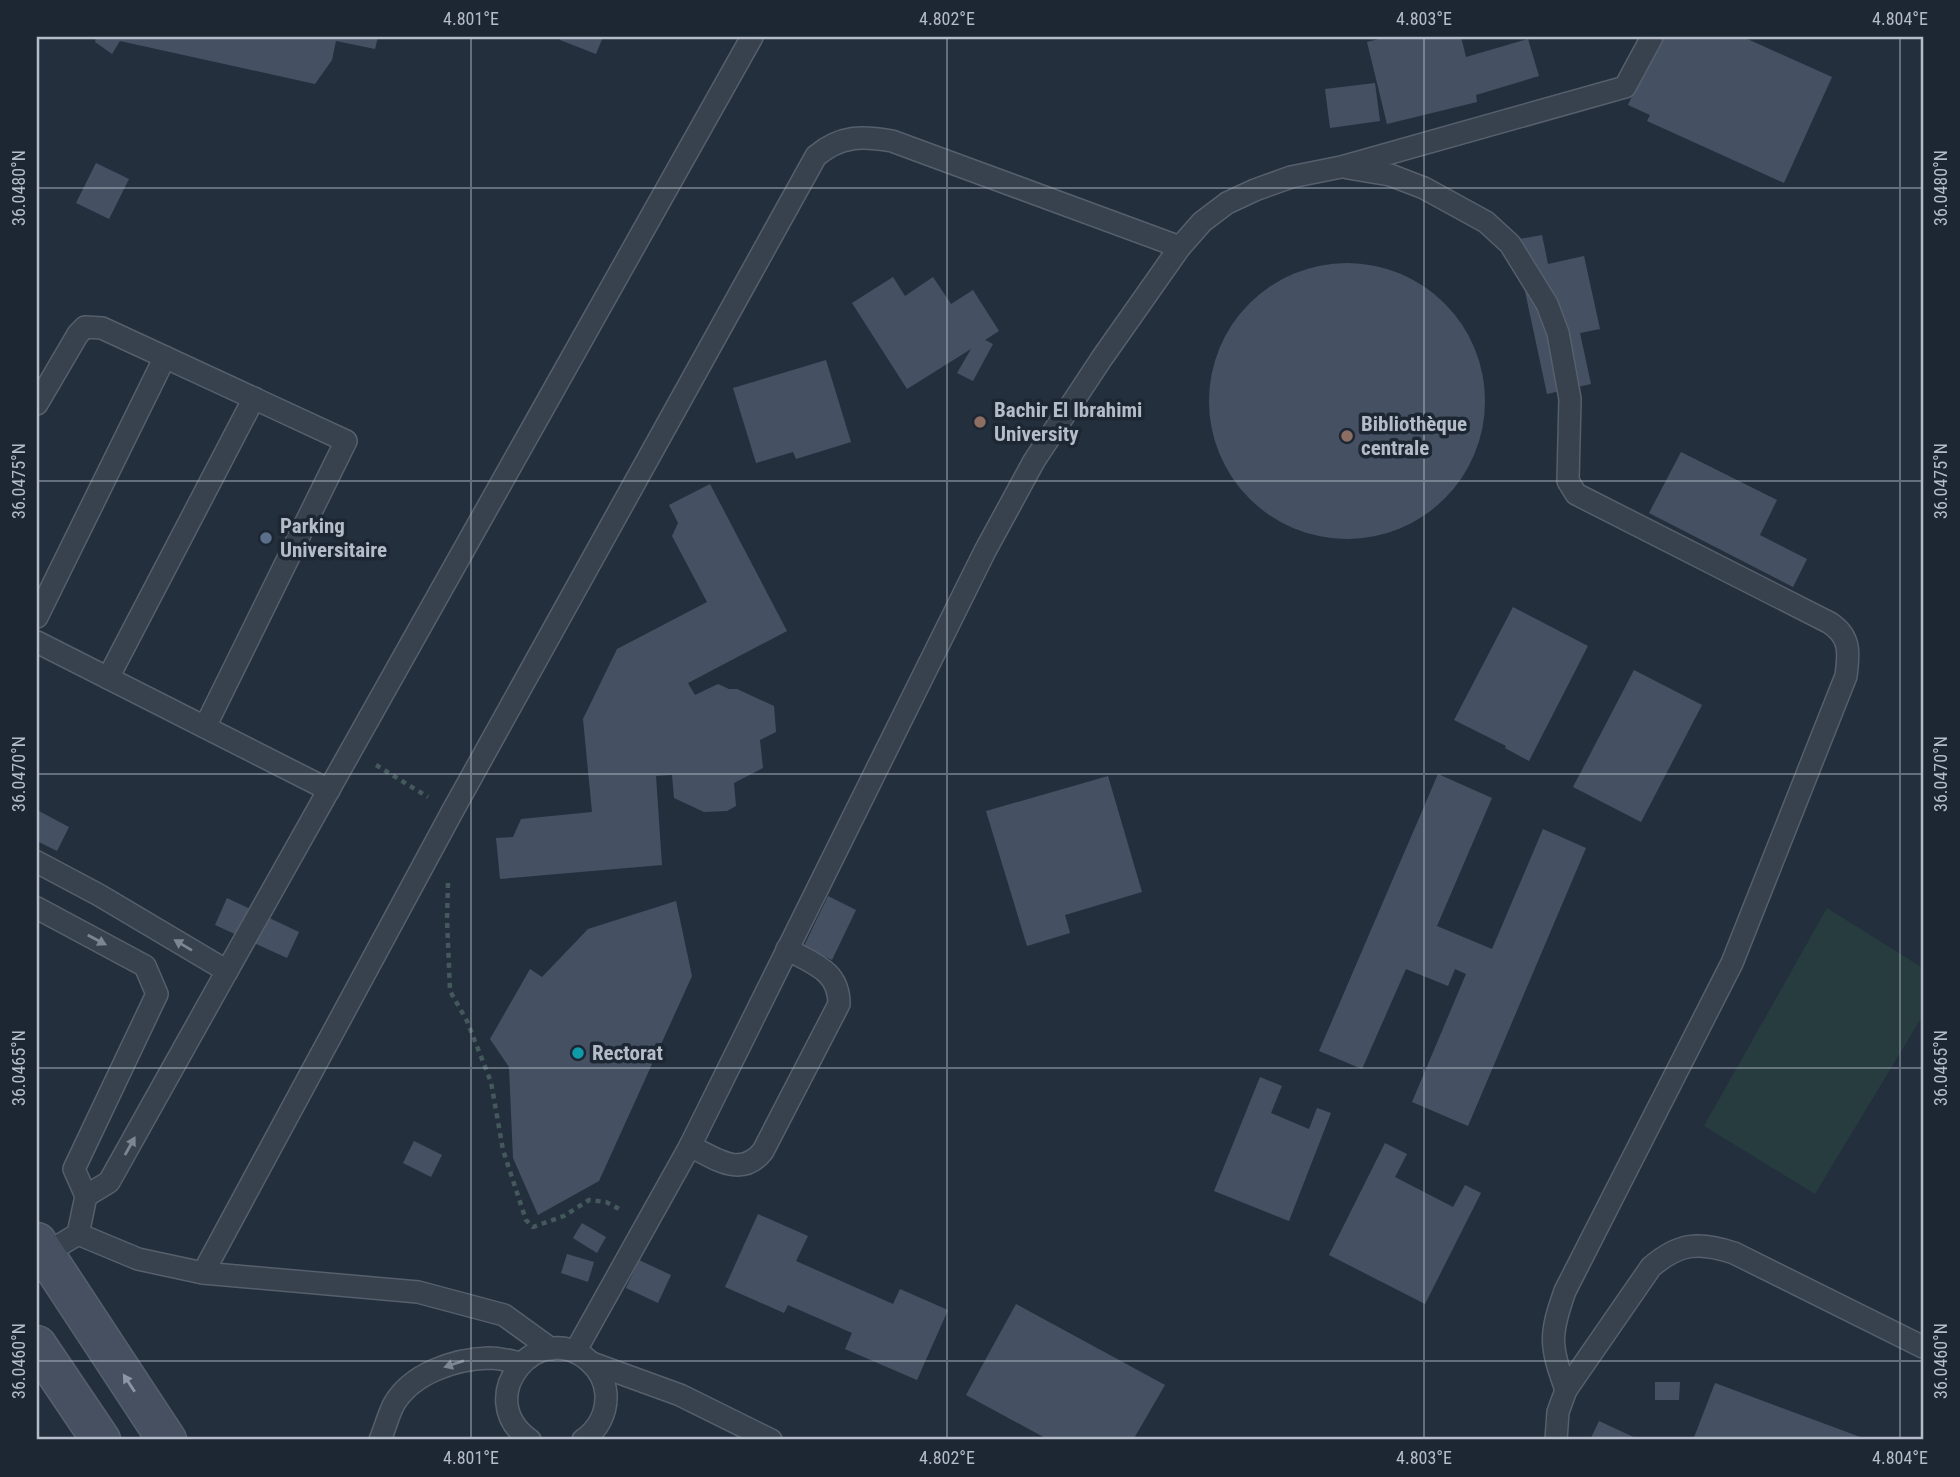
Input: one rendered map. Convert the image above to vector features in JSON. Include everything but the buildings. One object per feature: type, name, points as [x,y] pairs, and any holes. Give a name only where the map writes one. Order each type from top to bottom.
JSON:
[{"type":"main road","points":[[41,1248],[167,1440]]},
{"type":"main road","points":[[37,1345],[92,1427]]},
{"type":"lane","points":[[86,1196],[109,1182],[752,37]]},
{"type":"lane","points":[[583,1358],[647,1224],[690,1146],[985,551],[1034,461],[1180,247],[1202,222],[1227,204],[1255,190],[1292,177],[1340,167],[1625,87],[1652,37]]},
{"type":"lane","points":[[203,1273],[452,812],[816,156],[829,145],[860,138],[892,141],[1180,247]]},
{"type":"lane","points":[[1340,167],[1390,175],[1424,188],[1486,222],[1510,244],[1547,304],[1558,332],[1570,400],[1568,481],[1576,494],[1830,623],[1841,631],[1848,651],[1846,676],[1732,963],[1565,1291],[1554,1323],[1553,1353],[1566,1390]]},
{"type":"lane","points":[[37,404],[78,334],[85,327],[102,328],[346,441],[205,727]]},
{"type":"lane","points":[[37,617],[165,357]]},
{"type":"lane","points":[[108,678],[254,398]]},
{"type":"lane","points":[[37,642],[330,790]]},
{"type":"lane","points":[[37,862],[228,971]]},
{"type":"lane","points":[[37,908],[145,966],[156,994],[74,1169],[86,1196],[78,1234]]},
{"type":"lane","points":[[690,1146],[731,1165],[744,1165],[755,1161],[839,1004],[839,991],[835,980],[827,972],[787,949]]},
{"type":"lane","points":[[41,1248],[78,1234],[138,1259],[203,1273],[418,1292],[504,1315],[551,1349],[583,1358],[680,1395],[771,1440]]},
{"type":"lane","points":[[1556,1440],[1558,1412],[1566,1390],[1651,1267],[1662,1258],[1688,1245],[1705,1245],[1734,1253],[1923,1347]]},
{"type":"lane","points":[[530,1440],[513,1424],[506,1400],[512,1376],[522,1363],[535,1353],[551,1349]]},
{"type":"lane","points":[[380,1440],[395,1403],[409,1387],[426,1374],[469,1359],[492,1357],[522,1363]]},
{"type":"lane","points":[[583,1358],[601,1377],[606,1402],[598,1426],[583,1440]]},
{"type":"lane","points":[[37,1379],[92,1427]]},
{"type":"path","points":[[351,750],[452,812]]},
{"type":"path","points":[[448,882],[450,991],[467,1021],[491,1082],[503,1150],[526,1220],[533,1227],[564,1216],[589,1200],[606,1202],[647,1224]]},
{"type":"green space","points":[[1827,908],[1923,968],[1923,1015],[1815,1194],[1704,1126]]},
{"type":"place","name":"Bachir El Ibrahimi University","points":[[980,422]]},
{"type":"place","name":"Bibliothèque centrale","points":[[1347,436]]},
{"type":"place","name":"Parking Universitaire","points":[[266,538]]},
{"type":"place","name":"Rectorat","points":[[578,1053]]}]
